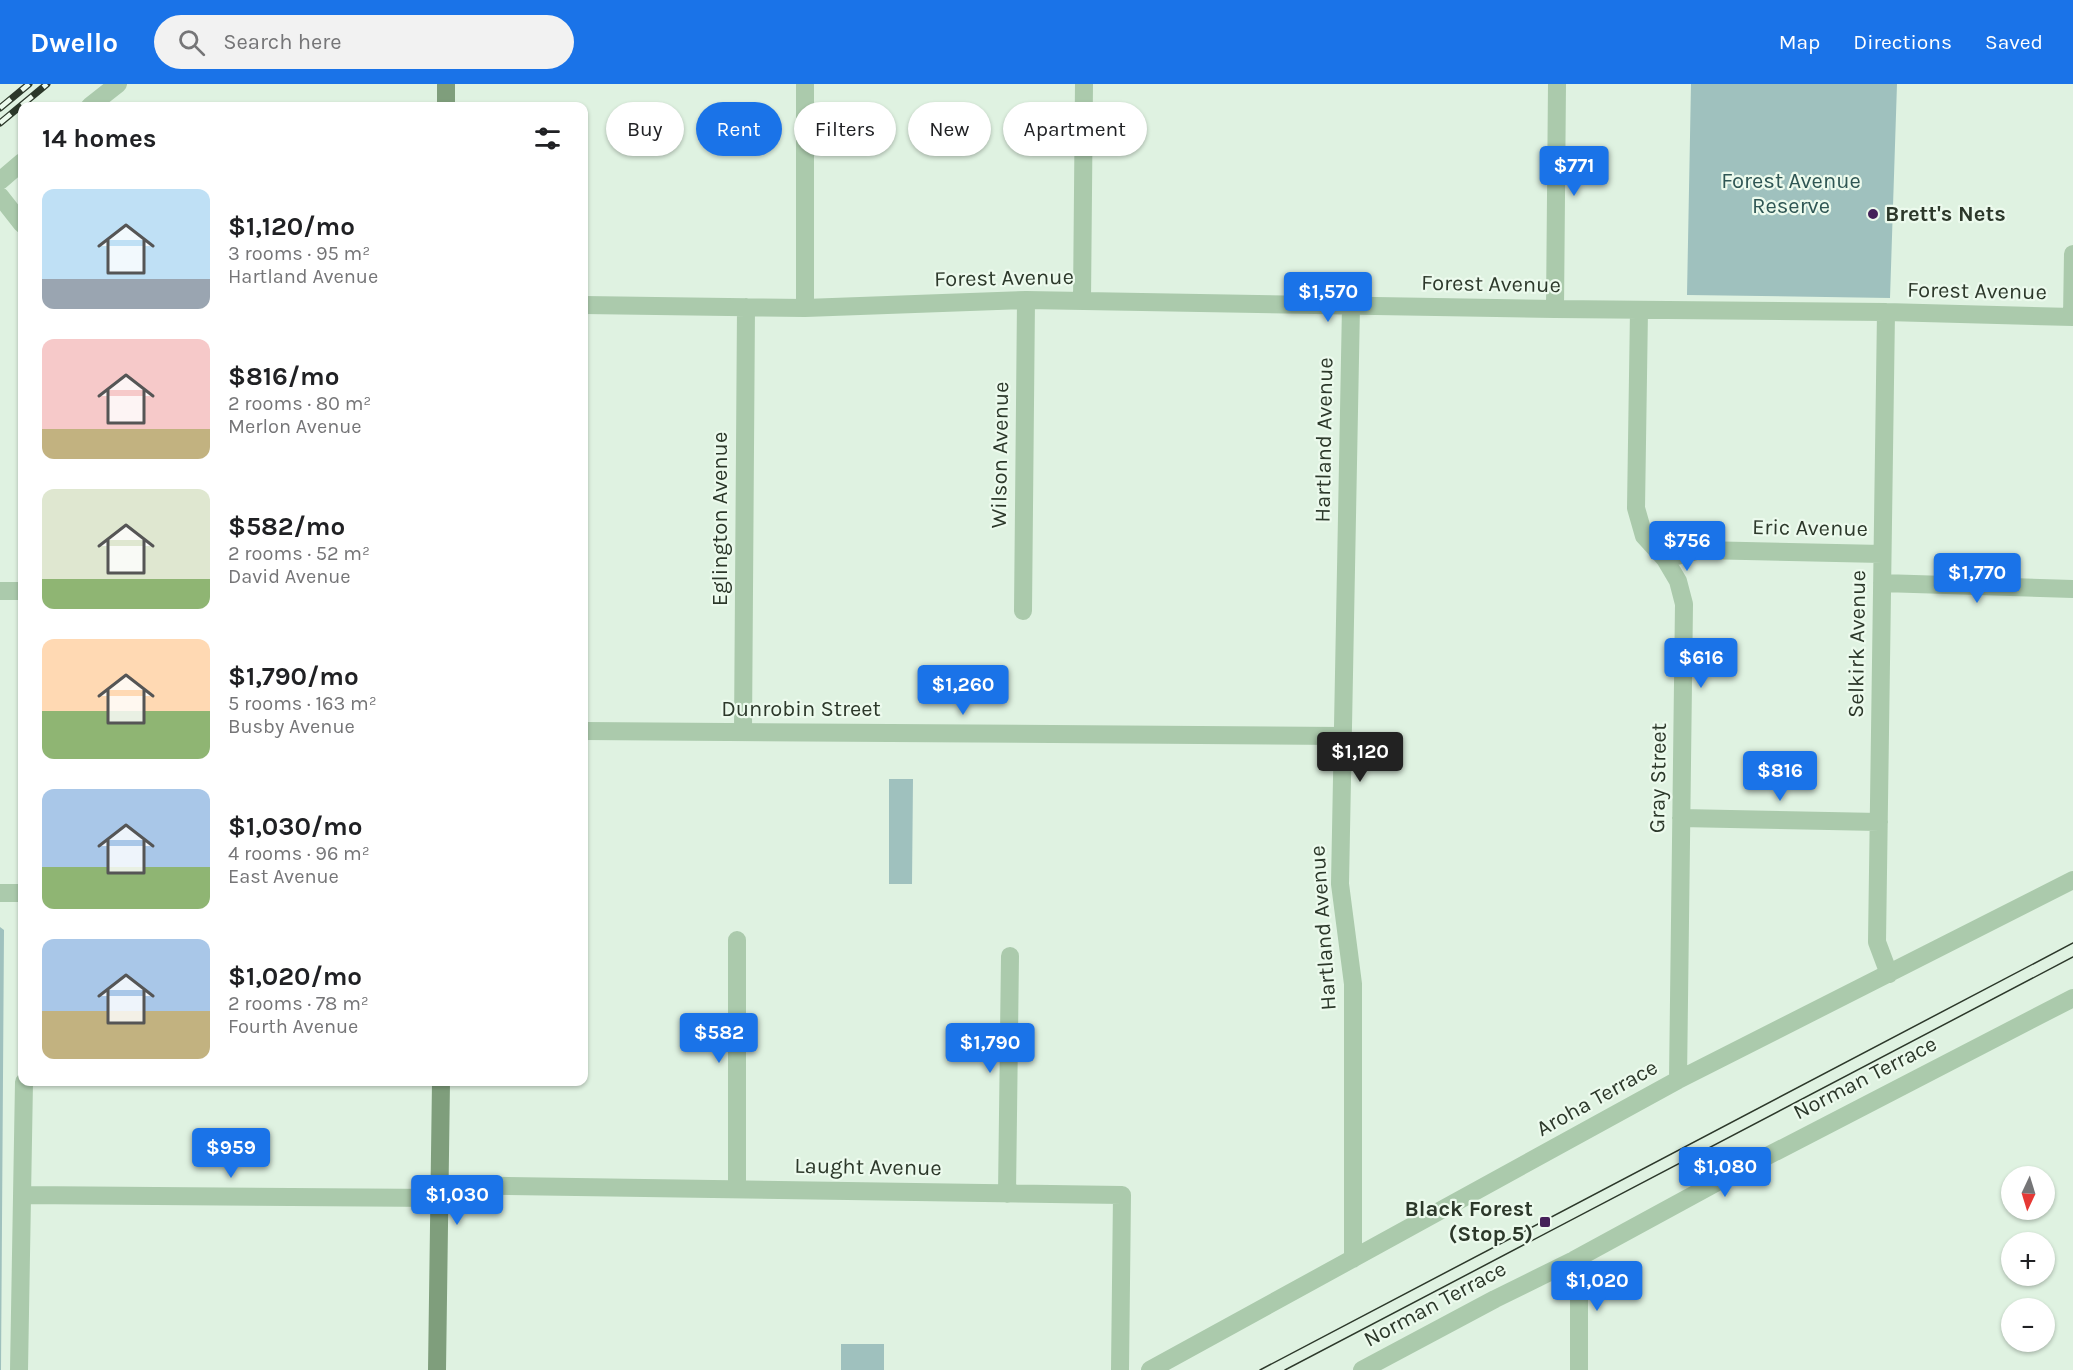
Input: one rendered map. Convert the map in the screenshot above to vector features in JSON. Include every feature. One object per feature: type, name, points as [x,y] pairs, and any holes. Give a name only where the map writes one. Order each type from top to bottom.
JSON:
[{"type":"street","points":[[95,102],[118,84]]},
{"type":"street","points":[[446,84],[446,102]]},
{"type":"street","points":[[805,84],[805,308]]},
{"type":"street","points":[[1082,301],[1084,84]]},
{"type":"street","points":[[1555,309],[1557,84]]},
{"type":"street","points":[[0,180],[18,165]]},
{"type":"street","points":[[0,196],[18,219]]},
{"type":"street","points":[[2073,254],[2073,317]]},
{"type":"street","name":"Forest Avenue","points":[[588,304],[805,308],[1026,300],[1886,312],[2073,317]]},
{"type":"street","name":"Wilson Avenue","points":[[1023,611],[1026,300]]},
{"type":"street","name":"Hartland Avenue","points":[[1351,306],[1340,884],[1353,984],[1353,1259]]},
{"type":"street","name":"Eglington Avenue","points":[[743,732],[746,307]]},
{"type":"street","name":"Gray Street","points":[[1639,310],[1636,508],[1644,536],[1665,559],[1678,581],[1684,604],[1678,1080]]},
{"type":"street","name":"Selkirk Avenue","points":[[1886,312],[1877,942],[1889,974]]},
{"type":"street","name":"Eric Avenue","points":[[1665,559],[1700,550],[1882,554]]},
{"type":"street","points":[[1882,583],[2073,589]]},
{"type":"street","points":[[0,591],[18,591]]},
{"type":"street","name":"Dunrobin Street","points":[[588,731],[1343,736]]},
{"type":"street","points":[[1681,818],[1879,822]]},
{"type":"street","name":"Aroha Terrace","points":[[1150,1370],[1678,1080],[2073,880]]},
{"type":"street","points":[[0,893],[18,893]]},
{"type":"street","points":[[737,1189],[738,940]]},
{"type":"street","points":[[1006,1194],[1010,956]]},
{"type":"street","name":"Norman Terrace","points":[[1362,1370],[1574,1260],[1721,1179],[2073,998]]},
{"type":"street","points":[[20,1370],[24,1086]]},
{"type":"street","points":[[437,1370],[441,1086]]},
{"type":"street","name":"Laught Avenue","points":[[22,1195],[737,1189],[1122,1196],[1120,1370]]},
{"type":"street","points":[[1574,1260],[1579,1285],[1579,1370]]},
{"type":"green space","name":"Forest Avenue Reserve","points":[[1691,84],[1897,84],[1890,298],[1687,295]]},
{"type":"green space","points":[[889,779],[913,779],[912,884],[889,884]]},
{"type":"green space","points":[[0,927],[4,930],[1,1370],[0,1370]]},
{"type":"green space","points":[[841,1344],[884,1344],[884,1370],[841,1370]]},
{"type":"tram line","points":[[1260,1370],[2073,943]]},
{"type":"tram line","points":[[1285,1370],[2073,957]]},
{"type":"railway","points":[[0,108],[29,84]]},
{"type":"railway","points":[[25,102],[47,84]]},
{"type":"railway","points":[[0,123],[18,108]]},
{"type":"place","name":"Brett's Nets","points":[[1873,214]]},
{"type":"place","name":"Black Forest (Stop 5)","points":[[1545,1222]]}]
